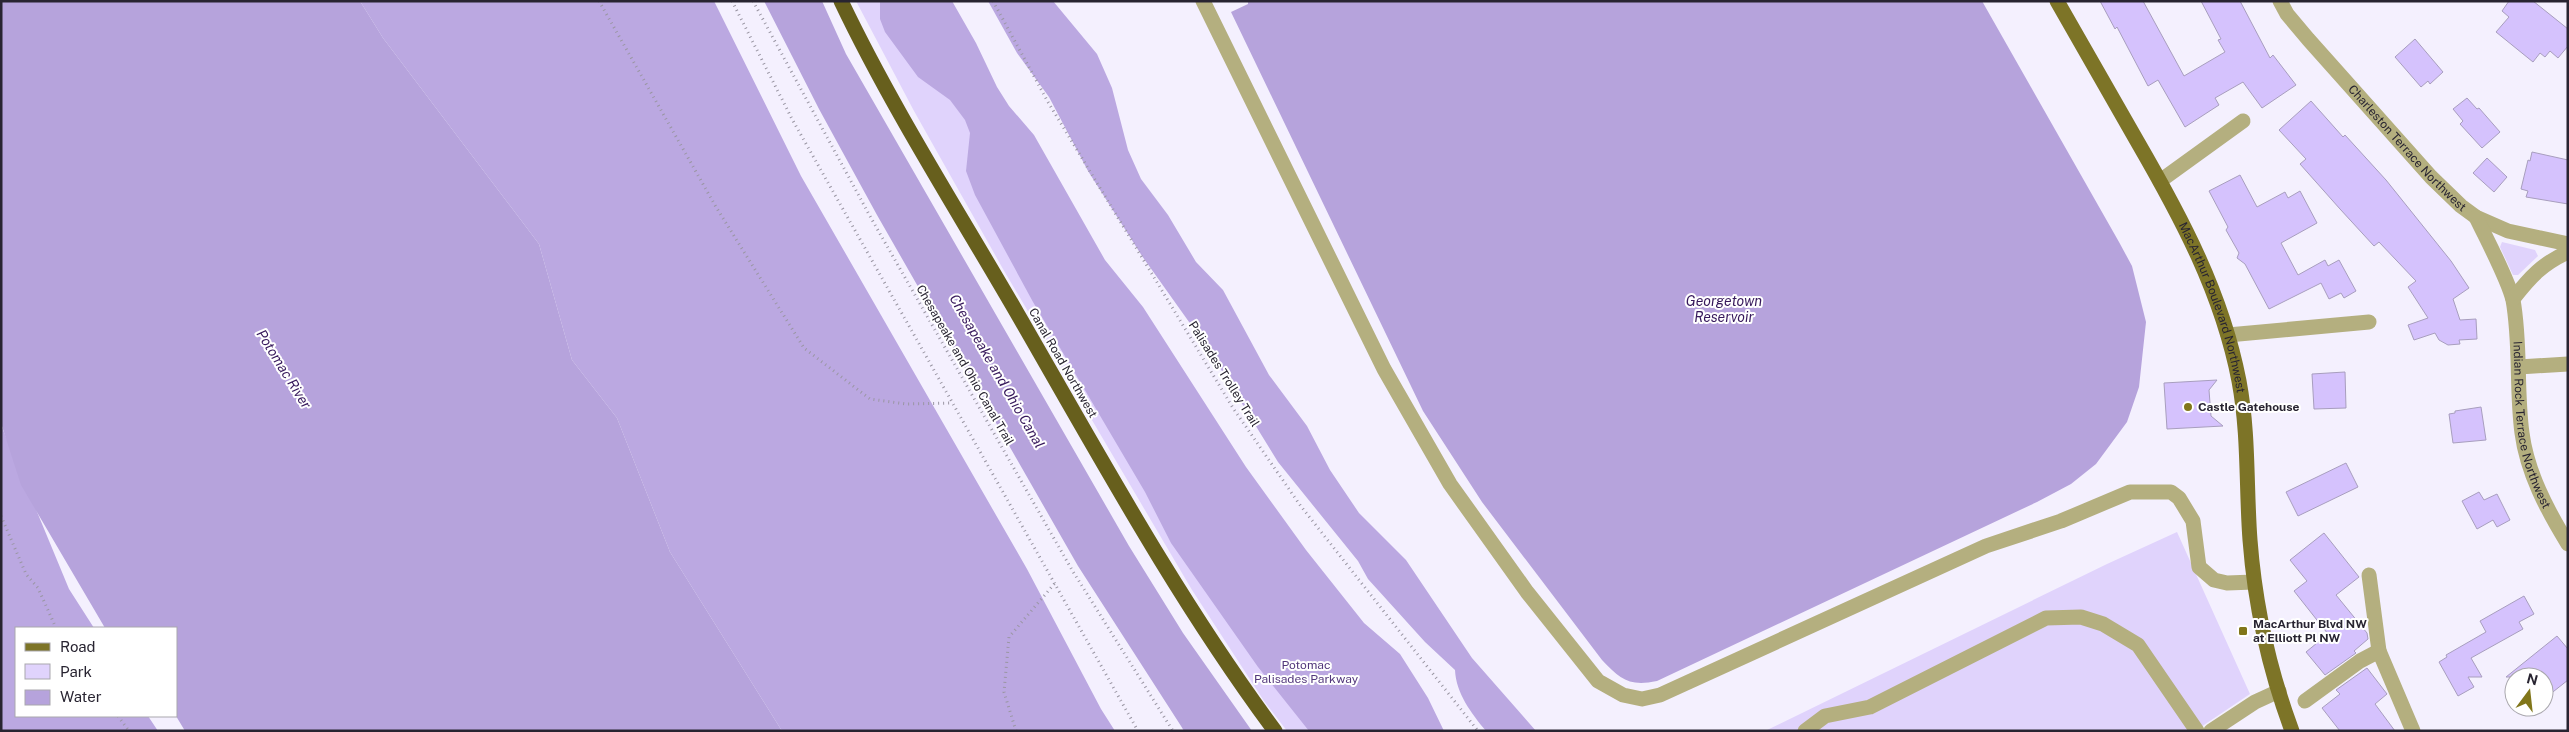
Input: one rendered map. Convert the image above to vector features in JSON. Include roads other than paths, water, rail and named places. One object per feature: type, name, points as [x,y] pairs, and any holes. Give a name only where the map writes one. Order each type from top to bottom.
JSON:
[{"type":"highway","name":"Canal Road Northwest","points":[[840,1],[891,96],[1164,569],[1218,651],[1275,731]]},
{"type":"main road","name":"MacArthur Boulevard Northwest","points":[[2057,1],[2160,181],[2201,261],[2228,335],[2245,418],[2254,582],[2264,640],[2292,731]]},
{"type":"street","points":[[1203,1],[1384,369],[1450,484],[1526,592],[1575,654],[1598,681],[1623,695],[1642,699],[1660,695],[1977,550],[2061,521],[2130,492],[2171,492],[2179,498],[2193,521],[2199,566],[2214,580],[2227,583],[2254,582]]},
{"type":"street","name":"Charleston Terrace Northwest","points":[[2280,1],[2287,14],[2303,33],[2431,177],[2476,217],[2508,231],[2568,244]]},
{"type":"street","points":[[2160,181],[2243,121]]},
{"type":"street","name":"Indian Rock Terrace Northwest","points":[[2476,217],[2513,299],[2519,367],[2520,416],[2526,454],[2544,501],[2568,544]]},
{"type":"street","points":[[2513,299],[2526,281],[2546,262],[2568,252]]},
{"type":"street","points":[[2228,335],[2274,329],[2369,322]]},
{"type":"street","points":[[2519,367],[2568,364]]},
{"type":"street","points":[[2369,575],[2378,652],[2413,731]]},
{"type":"street","points":[[1806,731],[1825,716],[1870,707],[2046,618],[2081,617],[2104,624],[2138,645],[2196,731]]},
{"type":"street","points":[[2304,701],[2360,661],[2378,652]]},
{"type":"street","points":[[2211,731],[2250,705],[2279,691]]},
{"type":"water","name":"Potomac River","points":[[1,1],[360,1],[383,38],[539,244],[572,360],[617,418],[670,552],[782,731],[185,731],[177,717],[178,627],[104,627],[21,485],[1,423]]},
{"type":"water","name":"Chesapeake and Ohio Canal","points":[[764,1],[822,1],[846,54],[1129,546],[1183,633],[1252,731],[1184,731],[1078,566],[877,215],[819,109]]},
{"type":"water","name":"Georgetown Reservoir","points":[[1248,1],[1982,1],[2132,266],[2146,322],[2139,387],[2127,422],[2096,464],[2071,484],[2037,502],[1657,681],[1639,683],[1626,680],[1614,672],[1602,660],[1482,502],[1423,411],[1231,12],[1248,4]]},
{"type":"place","name":"Castle Gatehouse","points":[[2188,407]]},
{"type":"place","name":"MacArthur Blvd NW at Elliott Pl NW","points":[[2243,631]]},
{"type":"park label","name":"Potomac Palisades Parkway","points":[[1306,672]]}]
